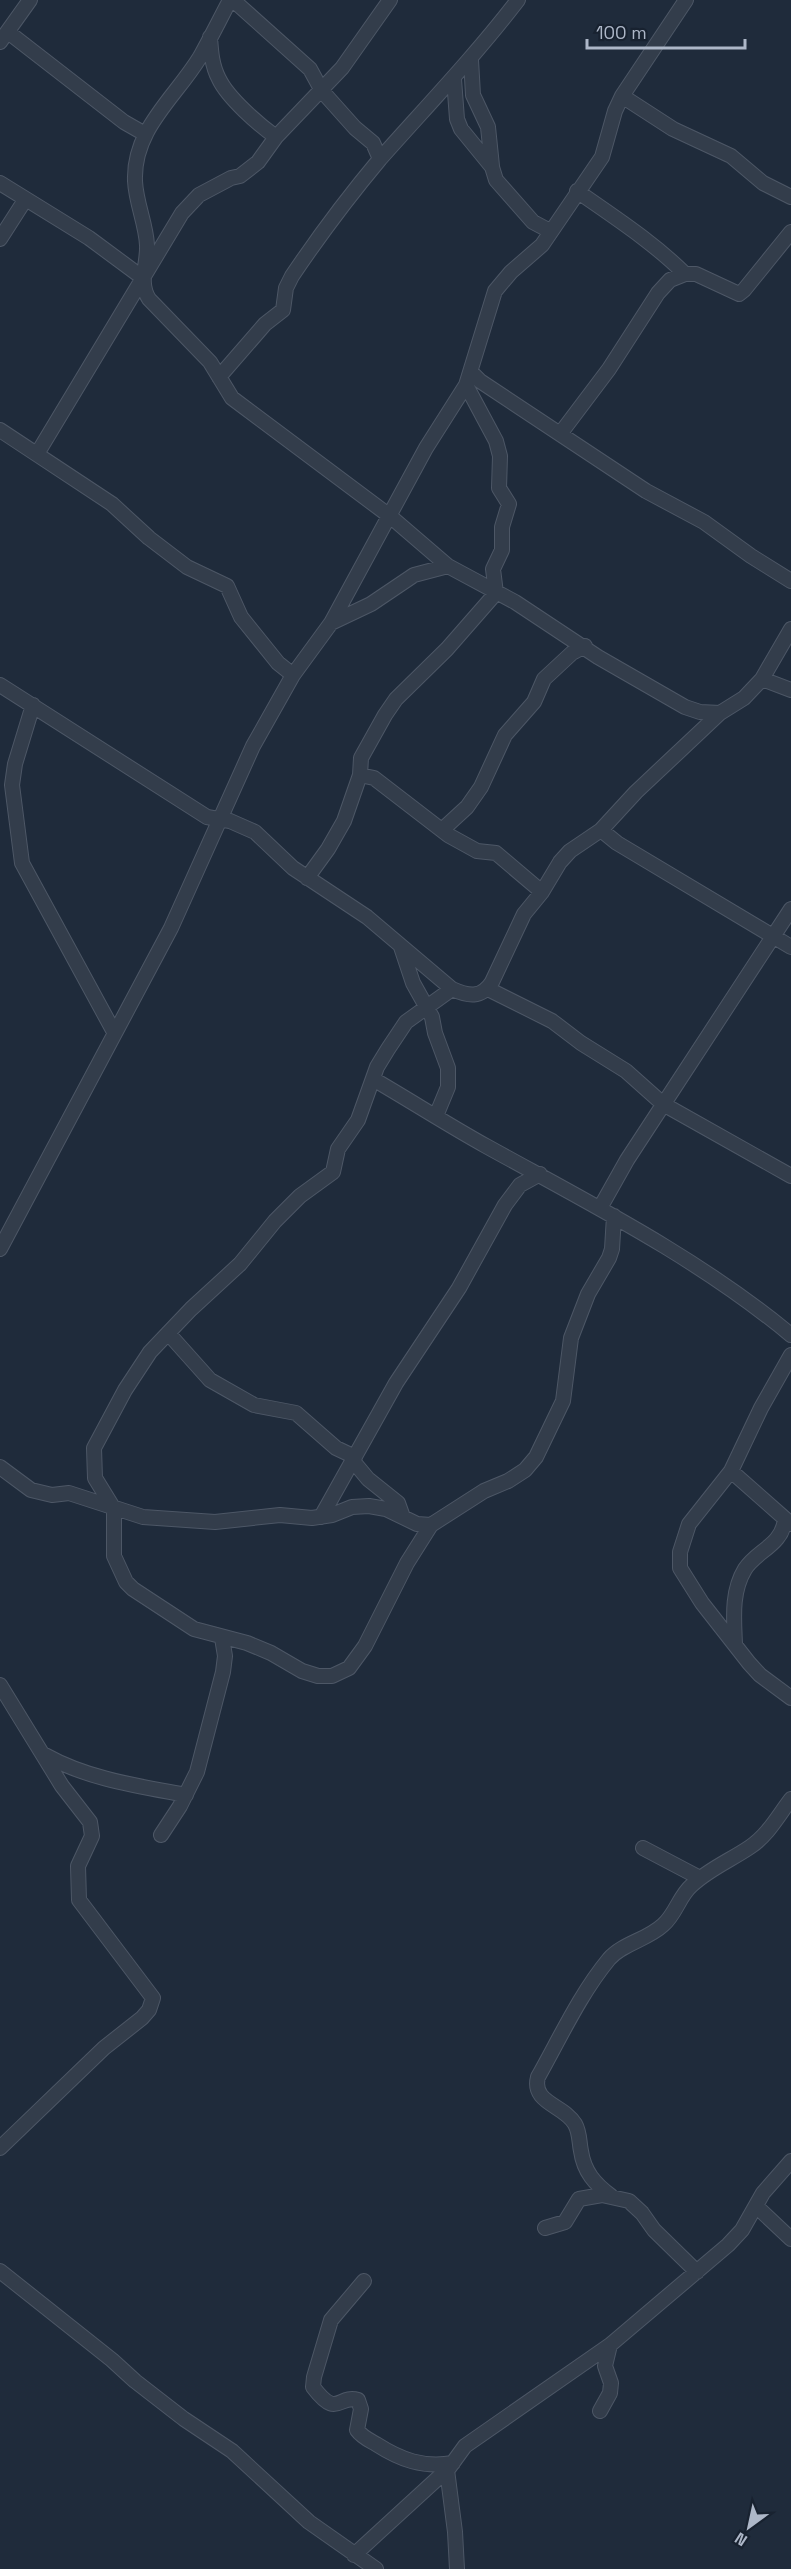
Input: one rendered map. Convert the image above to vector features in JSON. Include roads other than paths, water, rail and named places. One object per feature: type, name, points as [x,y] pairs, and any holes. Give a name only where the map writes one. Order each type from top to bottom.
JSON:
[{"type":"street","points":[[30,0],[4,37],[124,122],[145,134]]},
{"type":"street","points":[[380,159],[373,143],[355,128],[322,91],[310,69],[231,0],[199,58],[172,92],[145,134],[138,159],[135,181],[147,246],[143,278],[145,292],[149,299],[200,350],[232,398],[391,517],[448,566],[515,602],[585,646],[598,657],[685,707],[700,712],[720,713]]},
{"type":"street","points":[[38,454],[182,213],[199,195],[249,170],[276,137],[322,91],[364,39],[390,0]]},
{"type":"street","points":[[219,377],[265,324],[283,309],[286,288],[298,268],[380,159],[471,60],[518,0]]},
{"type":"street","points":[[0,1249],[171,928],[253,746],[293,675],[331,623],[391,517],[426,448],[468,378],[495,291],[511,272],[542,245],[605,152],[615,111],[622,96],[667,32],[686,0]]},
{"type":"street","points":[[210,37],[211,57],[223,87],[263,128],[276,137]]},
{"type":"street","points":[[471,60],[473,95],[488,127],[492,166],[496,180],[533,222],[550,231]]},
{"type":"street","points":[[454,79],[457,118],[461,129],[492,166]]},
{"type":"street","points":[[622,96],[674,129],[731,156],[763,183],[791,197]]},
{"type":"street","points":[[0,183],[89,238],[143,278]]},
{"type":"street","points":[[577,191],[642,237],[685,274]]},
{"type":"street","points":[[0,239],[25,200]]},
{"type":"street","points":[[560,434],[609,369],[663,286],[670,280],[685,274],[707,277],[730,292],[739,294],[791,232]]},
{"type":"street","points":[[468,378],[480,381],[646,491],[704,522],[791,581]]},
{"type":"street","points":[[307,878],[340,828],[360,775],[362,758],[385,715],[396,699],[447,649],[496,592],[493,569],[502,550],[502,527],[509,504],[499,488],[499,448],[468,378]]},
{"type":"street","points":[[0,430],[112,504],[149,538],[187,567],[227,586],[241,616],[279,663],[293,675]]},
{"type":"street","points":[[331,623],[371,604],[414,575],[428,569],[448,566]]},
{"type":"street","points":[[0,685],[207,817],[243,825],[255,832],[293,868],[367,917],[452,989],[468,996],[480,994],[488,989],[524,914],[542,892],[560,862],[570,851],[601,830],[636,792],[720,713],[744,698],[762,679],[791,629]]},
{"type":"street","points":[[442,830],[467,807],[481,787],[505,735],[534,702],[544,679],[572,653],[585,646]]},
{"type":"street","points":[[762,679],[791,690]]},
{"type":"street","points":[[33,705],[15,764],[12,785],[22,863],[114,1032]]},
{"type":"street","points":[[360,775],[374,778],[442,830],[477,851],[496,853],[542,892]]},
{"type":"street","points":[[601,830],[617,843],[791,947]]},
{"type":"street","points":[[600,1208],[627,1160],[791,909]]},
{"type":"street","points":[[400,945],[413,983],[428,1008],[449,1075],[445,1098],[436,1116]]},
{"type":"street","points":[[452,989],[406,1022],[376,1067],[358,1120],[338,1149],[334,1170],[300,1196],[275,1221],[240,1264],[168,1333],[150,1352],[125,1390],[94,1448],[95,1478],[114,1509],[114,1556],[126,1582],[143,1597],[194,1629],[247,1643],[271,1653],[302,1671],[318,1676],[332,1676],[349,1668],[365,1646],[407,1563],[431,1525],[484,1491],[508,1481],[525,1470],[536,1457],[563,1401],[571,1338],[588,1294],[609,1258],[612,1249],[614,1216]]},
{"type":"street","points":[[488,989],[552,1021],[581,1043],[626,1071],[663,1104],[791,1176]]},
{"type":"street","points":[[373,1079],[487,1147],[540,1174],[693,1262],[765,1313],[791,1335]]},
{"type":"street","points":[[321,1517],[410,1360],[459,1288],[505,1205],[520,1185],[540,1174]]},
{"type":"street","points":[[168,1333],[210,1380],[254,1405],[296,1413],[336,1448],[354,1459],[368,1479],[398,1503],[404,1517]]},
{"type":"street","points":[[791,1355],[761,1408],[731,1471],[689,1524],[680,1552],[680,1568],[702,1603],[760,1675],[791,1698]]},
{"type":"street","points":[[0,1467],[31,1490],[52,1495],[69,1493],[143,1517],[199,1521],[280,1515],[321,1517],[352,1507],[378,1506],[417,1524],[431,1525]]},
{"type":"street","points":[[731,1471],[788,1522],[760,1556],[750,1563],[740,1581],[734,1617],[735,1644]]},
{"type":"street","points":[[161,1836],[197,1772],[223,1672],[225,1656],[222,1638]]},
{"type":"street","points":[[0,1685],[62,1786],[90,1822],[92,1836],[78,1866],[79,1900],[147,1987],[153,1998],[153,2003],[142,2019],[104,2048],[0,2148]]},
{"type":"street","points":[[43,1754],[63,1765],[104,1778],[186,1795]]},
{"type":"street","points":[[611,2196],[587,2173],[575,2124],[567,2114],[538,2094],[536,2084],[578,2006],[610,1958],[619,1950],[637,1942],[663,1925],[687,1890],[700,1878],[751,1847],[767,1834],[791,1799]]},
{"type":"street","points":[[644,1848],[700,1878]]},
{"type":"street","points":[[354,2555],[450,2466],[465,2446],[610,2345],[697,2272],[742,2230],[763,2193],[791,2160]]},
{"type":"street","points":[[545,2228],[565,2222],[579,2199],[587,2196],[622,2198],[636,2206],[654,2230],[697,2272]]},
{"type":"street","points":[[756,2206],[791,2239]]},
{"type":"street","points":[[0,2271],[135,2381],[184,2419],[232,2451],[309,2522],[376,2569]]},
{"type":"street","points":[[364,2281],[331,2320],[313,2387],[329,2403],[338,2405],[349,2399],[358,2400],[362,2409],[357,2430],[364,2438],[387,2452],[407,2461],[450,2466]]},
{"type":"street","points":[[600,2411],[610,2393],[611,2383],[605,2366],[610,2345]]},
{"type":"street","points":[[450,2466],[456,2569]]}]
